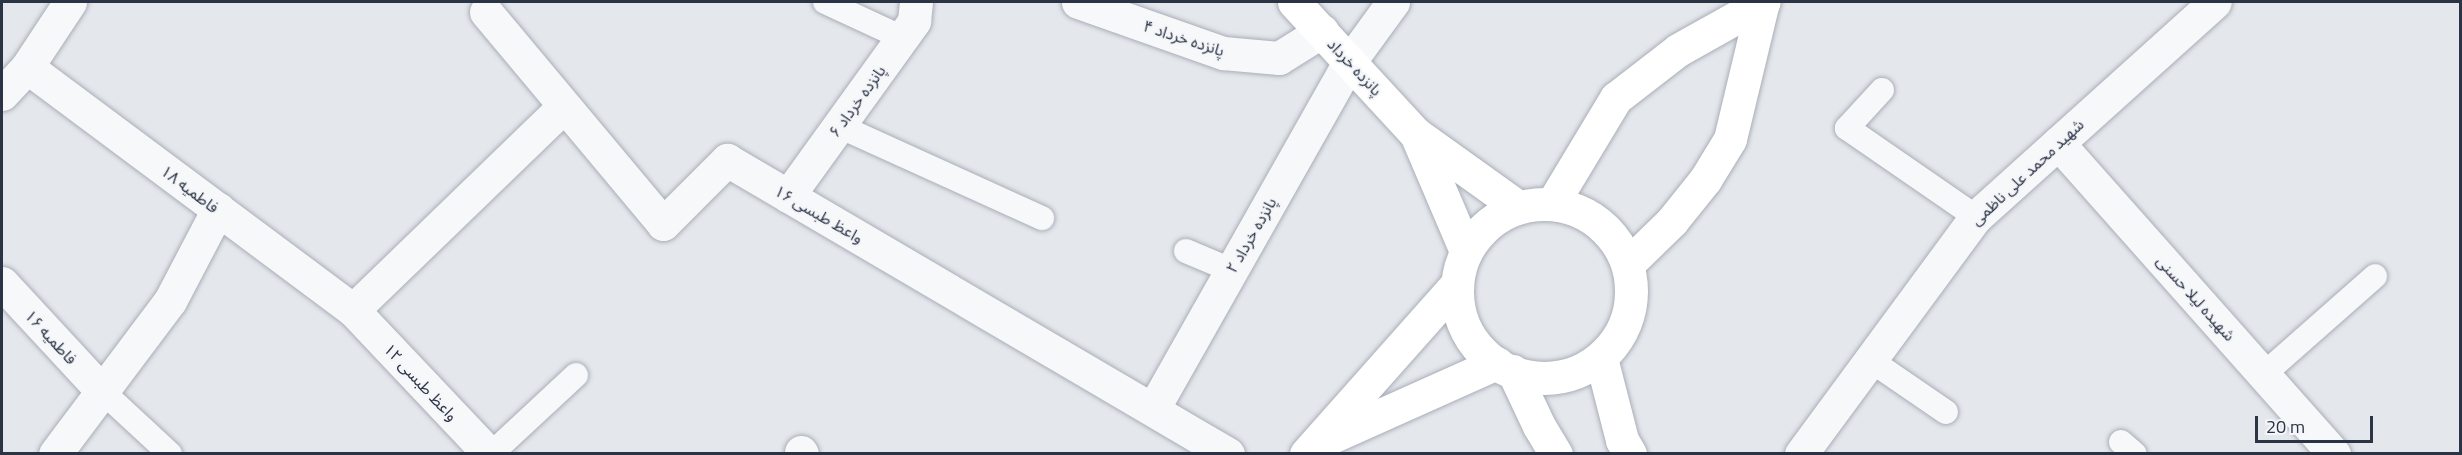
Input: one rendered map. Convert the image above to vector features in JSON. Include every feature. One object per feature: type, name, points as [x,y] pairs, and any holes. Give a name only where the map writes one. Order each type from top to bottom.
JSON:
[{"type":"street","points":[[2,94],[27,67],[70,2]]},
{"type":"street","name":"پانزده خرداد ۶","points":[[788,196],[903,38],[914,21],[916,2]]},
{"type":"street","name":"پانزده خرداد ۴","points":[[1078,2],[1223,53],[1279,58],[1322,31]]},
{"type":"street","name":"پانزده خرداد","points":[[1294,2],[1416,134]]},
{"type":"street","name":"پانزده خرداد ۲","points":[[1153,409],[1350,61],[1393,2]]},
{"type":"street","points":[[1552,204],[1616,98],[1678,50],[1764,2]]},
{"type":"street","points":[[1628,264],[1672,221],[1699,188],[1730,139],[1764,2]]},
{"type":"street","name":"شهید محمد علی ناظمی","points":[[1801,453],[1976,217],[2215,2]]},
{"type":"street","name":"واعظ طبسی ۱۶","points":[[486,12],[663,224],[727,160],[1228,453]]},
{"type":"street","name":"فاطمیه ۱۸","points":[[27,67],[353,310]]},
{"type":"street","points":[[353,310],[564,106]]},
{"type":"street","points":[[1416,134],[1518,207]]},
{"type":"street","points":[[1416,134],[1466,251]]},
{"type":"street","name":"شهیده لیلا حسنی","points":[[2058,143],[2264,375],[2318,447]]},
{"type":"street","points":[[1552,204],[1585,213],[1611,234],[1628,264],[1632,298],[1623,331],[1601,358],[1571,375],[1537,378],[1505,367],[1477,348],[1461,318],[1457,284],[1466,251],[1488,224],[1518,207],[1552,204]]},
{"type":"street","points":[[55,453],[101,390],[139,345],[170,301],[218,210]]},
{"type":"street","name":"فاطمیه ۱۶","points":[[2,283],[101,390]]},
{"type":"street","points":[[1312,448],[1457,284]]},
{"type":"street","name":"واعظ طبسی ۱۲","points":[[353,310],[490,453]]},
{"type":"street","points":[[1601,358],[1622,440],[1630,453]]},
{"type":"street","points":[[1312,448],[1505,367]]},
{"type":"street","points":[[1505,367],[1556,453]]},
{"type":"lane","points":[[825,2],[903,38]]},
{"type":"lane","points":[[1882,90],[1847,128],[1976,217]]},
{"type":"lane","points":[[839,126],[1042,218]]},
{"type":"lane","points":[[1186,250],[1231,270]]},
{"type":"lane","points":[[2264,375],[2375,276]]},
{"type":"lane","points":[[1870,360],[1946,412]]},
{"type":"lane","points":[[490,453],[576,375]]},
{"type":"lane","points":[[101,390],[170,453]]}]
